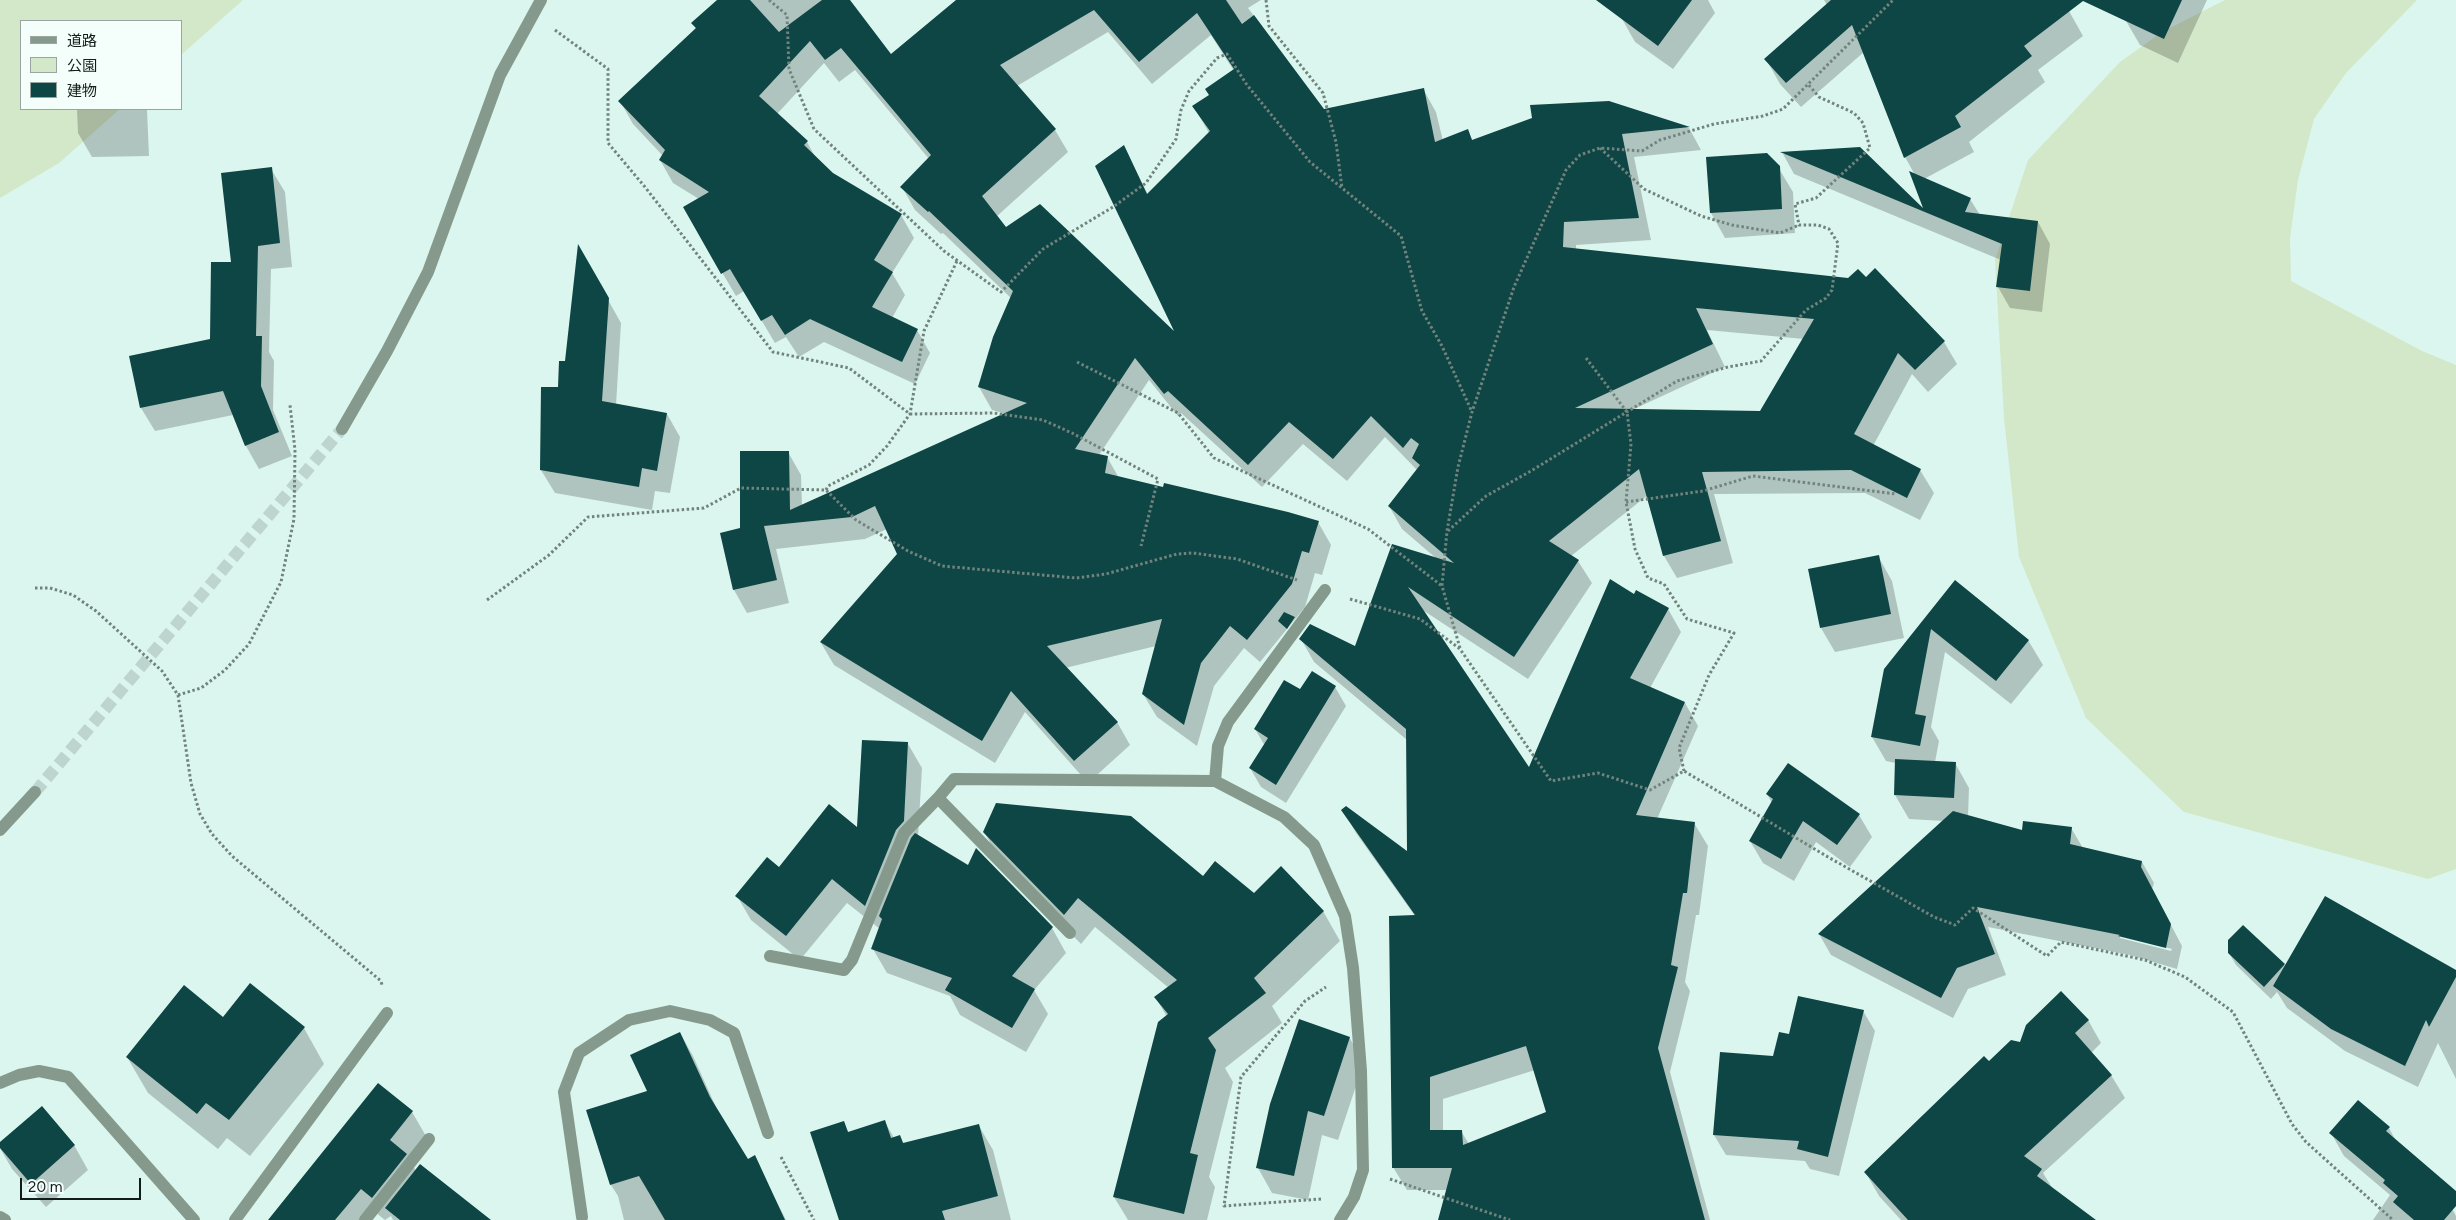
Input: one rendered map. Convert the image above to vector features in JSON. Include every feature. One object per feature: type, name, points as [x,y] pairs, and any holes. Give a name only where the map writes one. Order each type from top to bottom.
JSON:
[{"type":"street","points":[[342,429],[387,351],[428,272],[500,74],[532,13],[541,0]]},
{"type":"street","points":[[1215,781],[1218,746],[1228,722],[1325,590]]},
{"type":"street","points":[[770,956],[844,970],[852,960],[904,833],[954,779],[1215,781],[1284,817],[1314,845],[1345,916],[1354,968],[1362,1071],[1363,1170],[1354,1197],[1340,1220]]},
{"type":"street","points":[[2,825],[35,792]]},
{"type":"street","points":[[938,798],[1070,934]]},
{"type":"street","points":[[582,1217],[564,1092],[579,1052],[629,1020],[670,1011],[710,1020],[734,1033],[768,1132]]},
{"type":"street","points":[[235,1220],[387,1013]]},
{"type":"street","points":[[0,1083],[19,1075],[39,1071],[68,1077],[194,1220]]},
{"type":"street","points":[[365,1220],[429,1139]]},
{"type":"street","points":[[0,1217],[5,1220]]},
{"type":"path","points":[[769,0],[787,15],[789,69],[814,129],[944,251],[1000,292],[1043,249],[1113,207],[1146,184],[1176,139],[1181,110],[1189,91],[1217,58],[1227,54],[1247,85],[1310,162],[1401,236],[1422,311],[1442,346],[1472,412]]},
{"type":"path","points":[[1266,0],[1269,26],[1323,93],[1336,142],[1342,189]]},
{"type":"path","points":[[1684,771],[1650,790],[1598,773],[1551,782],[1460,649],[1442,586],[1447,531],[1458,467],[1472,412],[1514,287],[1566,170],[1580,155],[1600,148],[1642,150],[1660,140],[1714,124],[1763,116],[1788,106],[1807,83],[1893,0]]},
{"type":"path","points":[[532,13],[608,69],[608,143],[645,187],[773,352],[849,368],[910,414],[992,413],[1043,420],[1072,433],[1158,480],[1141,546]]},
{"type":"path","points":[[1799,224],[1795,204],[1816,198],[1870,148],[1863,123],[1854,113],[1819,97],[1807,83]]},
{"type":"path","points":[[1447,531],[1486,496],[1531,471],[1678,381],[1761,361],[1806,310],[1826,298],[1834,286],[1838,243],[1829,228],[1818,225],[1799,224],[1780,233],[1732,225],[1701,216],[1644,189],[1600,148]]},
{"type":"path","points":[[826,490],[828,486],[869,465],[887,446],[910,414],[924,332],[957,261]]},
{"type":"path","points":[[1586,358],[1628,412],[1632,444],[1626,502],[1635,549],[1648,578],[1664,584],[1687,619],[1734,633],[1709,675],[1679,748],[1684,771],[1828,858],[1934,917],[1955,925],[1973,908],[2047,956],[2061,942],[2145,960],[2185,977],[2233,1012],[2292,1124],[2306,1142],[2393,1220]]},
{"type":"path","points":[[1077,362],[1178,413],[1214,458],[1368,529],[1442,586]]},
{"type":"path","points":[[178,695],[201,688],[225,670],[249,644],[281,582],[294,519],[294,450],[290,406]]},
{"type":"path","points":[[1626,502],[1703,491],[1753,476],[1896,494]]},
{"type":"path","points":[[487,600],[549,556],[588,517],[704,508],[741,488],[826,490],[856,520],[908,551],[942,566],[1076,578],[1106,574],[1177,554],[1193,553],[1237,559],[1345,598],[1420,619],[1460,649]]},
{"type":"path","points":[[35,588],[50,588],[73,595],[96,611],[162,671],[178,695],[190,784],[200,814],[212,834],[232,856],[381,980],[387,1013]]},
{"type":"path","points":[[1305,1001],[1241,1077],[1224,1206],[1354,1197]]},
{"type":"path","points":[[768,1132],[814,1220]]},
{"type":"path","points":[[1363,1170],[1510,1220]]},
{"type":"green space","points":[[0,0],[243,0],[182,54],[182,20],[20,20],[20,110],[119,110],[59,163],[0,198]]},
{"type":"green space","points":[[2225,0],[2417,0],[2346,73],[2314,119],[2298,180],[2290,238],[2291,281],[2422,351],[2456,365],[2456,869],[2428,879],[2184,812],[2086,718],[2019,557],[2004,418],[1995,260],[2028,160],[2120,62],[2162,32]]},
{"type":"building","points":[[717,0],[750,0],[779,32],[822,0],[850,0],[891,54],[956,0],[1226,0],[1242,24],[1254,15],[1324,109],[1424,88],[1435,142],[1468,129],[1472,140],[1532,118],[1530,105],[1609,101],[1690,127],[1622,134],[1639,218],[1564,222],[1563,247],[1848,278],[1858,269],[1866,277],[1875,268],[1945,341],[1915,370],[1898,353],[1854,434],[1921,469],[1907,498],[1851,470],[1702,472],[1721,541],[1663,556],[1639,469],[1549,541],[1579,560],[1514,657],[1408,587],[1529,767],[1610,579],[1634,594],[1636,590],[1669,608],[1630,678],[1685,702],[1636,815],[1695,822],[1687,893],[1683,893],[1671,965],[1678,967],[1658,1048],[1705,1220],[1438,1220],[1452,1168],[1392,1168],[1389,916],[1415,915],[1341,810],[1346,806],[1407,851],[1406,729],[1299,639],[1310,624],[1355,646],[1392,544],[1454,563],[1388,506],[1420,465],[1412,458],[1419,444],[1411,438],[1403,448],[1371,416],[1333,459],[1289,422],[1248,465],[1168,391],[1164,394],[1135,358],[1075,449],[1108,456],[1105,473],[1163,487],[1164,483],[1319,521],[1309,553],[1302,551],[1292,584],[1247,640],[1230,626],[1201,663],[1184,725],[1142,694],[1162,619],[1047,646],[1118,722],[1074,761],[1011,691],[982,741],[820,642],[897,554],[875,506],[852,517],[764,526],[777,580],[733,590],[720,533],[740,528],[740,451],[789,451],[790,510],[1027,403],[978,387],[993,337],[1013,291],[929,211],[900,187],[931,155],[841,48],[825,60],[810,41],[759,96],[808,141],[804,145],[833,173],[902,214],[874,260],[893,272],[872,307],[918,329],[902,362],[810,319],[785,335],[772,315],[761,321],[730,269],[721,274],[683,207],[709,192],[659,160],[665,150],[618,101],[696,28],[691,23]],"holes":[[[1094,10],[1139,62],[1197,13],[1234,69],[1205,89],[1209,95],[1192,106],[1210,131],[1147,194],[1124,145],[1095,166],[1174,331],[1040,204],[1006,227],[982,196],[1056,129],[1000,65]],[[1696,308],[1814,319],[1760,411],[1575,408],[1713,344]],[[1526,1046],[1546,1112],[1463,1145],[1462,1130],[1430,1130],[1430,1077]]]},
{"type":"building","points":[[1596,0],[1692,0],[1658,46]]},
{"type":"building","points":[[1831,0],[2182,0],[2164,39],[2083,1],[2024,46],[2032,56],[1955,116],[1961,127],[1904,158],[1852,25],[1786,83],[1764,59]]},
{"type":"building","points":[[1860,147],[1923,208],[1909,171],[1971,198],[1965,212],[2038,221],[2030,291],[1996,287],[2002,244],[1780,152]]},
{"type":"building","points":[[1767,153],[1780,166],[1782,209],[1710,213],[1706,157]]},
{"type":"building","points":[[272,167],[280,243],[258,246],[256,336],[262,336],[261,386],[279,432],[245,446],[223,391],[140,408],[129,356],[210,339],[211,262],[231,262],[221,173]]},
{"type":"building","points":[[578,244],[609,298],[602,401],[667,413],[657,471],[642,468],[639,487],[540,470],[541,387],[558,387],[559,361],[565,361]]},
{"type":"building","points":[[1879,555],[1891,614],[1820,628],[1808,569]]},
{"type":"building","points":[[1955,580],[2029,640],[1996,681],[1931,629],[1915,714],[1926,716],[1920,746],[1871,737],[1884,669]]},
{"type":"building","points":[[1284,612],[1295,617],[1287,629],[1278,621]]},
{"type":"building","points":[[1312,671],[1336,686],[1276,785],[1249,768],[1268,738],[1254,729],[1284,680],[1300,689]]},
{"type":"building","points":[[862,740],[908,742],[904,821],[896,830],[865,906],[832,879],[786,936],[735,896],[767,857],[779,867],[829,804],[857,827]]},
{"type":"building","points":[[1895,759],[1956,762],[1954,798],[1894,795]]},
{"type":"building","points":[[1788,763],[1860,814],[1837,845],[1803,821],[1781,859],[1749,841],[1773,799],[1766,794]]},
{"type":"building","points":[[996,803],[1131,816],[1203,876],[1215,861],[1254,893],[1281,866],[1324,911],[1254,978],[1266,993],[1208,1038],[1216,1050],[1190,1153],[1198,1155],[1184,1214],[1113,1197],[1158,1022],[1168,1014],[1154,997],[1177,980],[1078,898],[1064,915],[983,832]]},
{"type":"building","points":[[1953,811],[2022,830],[2023,821],[2072,827],[2070,844],[2142,861],[2141,867],[2171,924],[2166,948],[2118,936],[2120,935],[1977,907],[1995,954],[1957,968],[1941,998],[1818,934]]},
{"type":"building","points":[[915,833],[968,865],[976,848],[1053,927],[1012,976],[1035,989],[1012,1028],[945,990],[952,978],[871,949],[882,919],[879,916],[911,838]]},
{"type":"building","points":[[2325,896],[2456,970],[2456,977],[2429,1027],[2426,1020],[2405,1066],[2331,1029],[2273,986]]},
{"type":"building","points":[[2243,925],[2285,964],[2264,987],[2228,953],[2228,940]]},
{"type":"building","points":[[250,983],[305,1027],[229,1120],[206,1103],[197,1114],[126,1057],[184,985],[223,1017]]},
{"type":"building","points":[[2061,991],[2089,1020],[2075,1033],[2112,1075],[2024,1156],[2042,1169],[2037,1176],[2096,1220],[1908,1220],[1864,1172],[1984,1056],[1989,1061],[2011,1040],[2020,1042],[2026,1025]]},
{"type":"building","points":[[1798,996],[1864,1010],[1828,1157],[1797,1149],[1799,1141],[1713,1135],[1720,1052],[1773,1056],[1779,1032],[1789,1034]]},
{"type":"building","points":[[1299,1019],[1350,1037],[1324,1116],[1308,1111],[1294,1176],[1256,1168],[1270,1104]]},
{"type":"building","points":[[680,1032],[710,1097],[748,1159],[755,1155],[785,1220],[665,1220],[639,1176],[610,1185],[586,1110],[647,1091],[630,1055]]},
{"type":"building","points":[[378,1083],[413,1111],[390,1140],[407,1154],[372,1198],[361,1189],[335,1220],[268,1220]]},
{"type":"building","points":[[2358,1100],[2390,1127],[2386,1131],[2456,1191],[2456,1206],[2444,1220],[2414,1220],[2393,1202],[2398,1196],[2383,1183],[2385,1180],[2329,1133]]},
{"type":"building","points":[[42,1106],[75,1145],[31,1184],[0,1148],[0,1142]]},
{"type":"building","points":[[885,1120],[891,1138],[900,1135],[903,1143],[979,1124],[998,1196],[942,1211],[945,1220],[839,1220],[810,1132],[844,1121],[848,1132]]},
{"type":"building","points":[[420,1164],[491,1220],[400,1220],[385,1208]]},
{"type":"tunnel","points":[[35,792],[342,429]]}]
